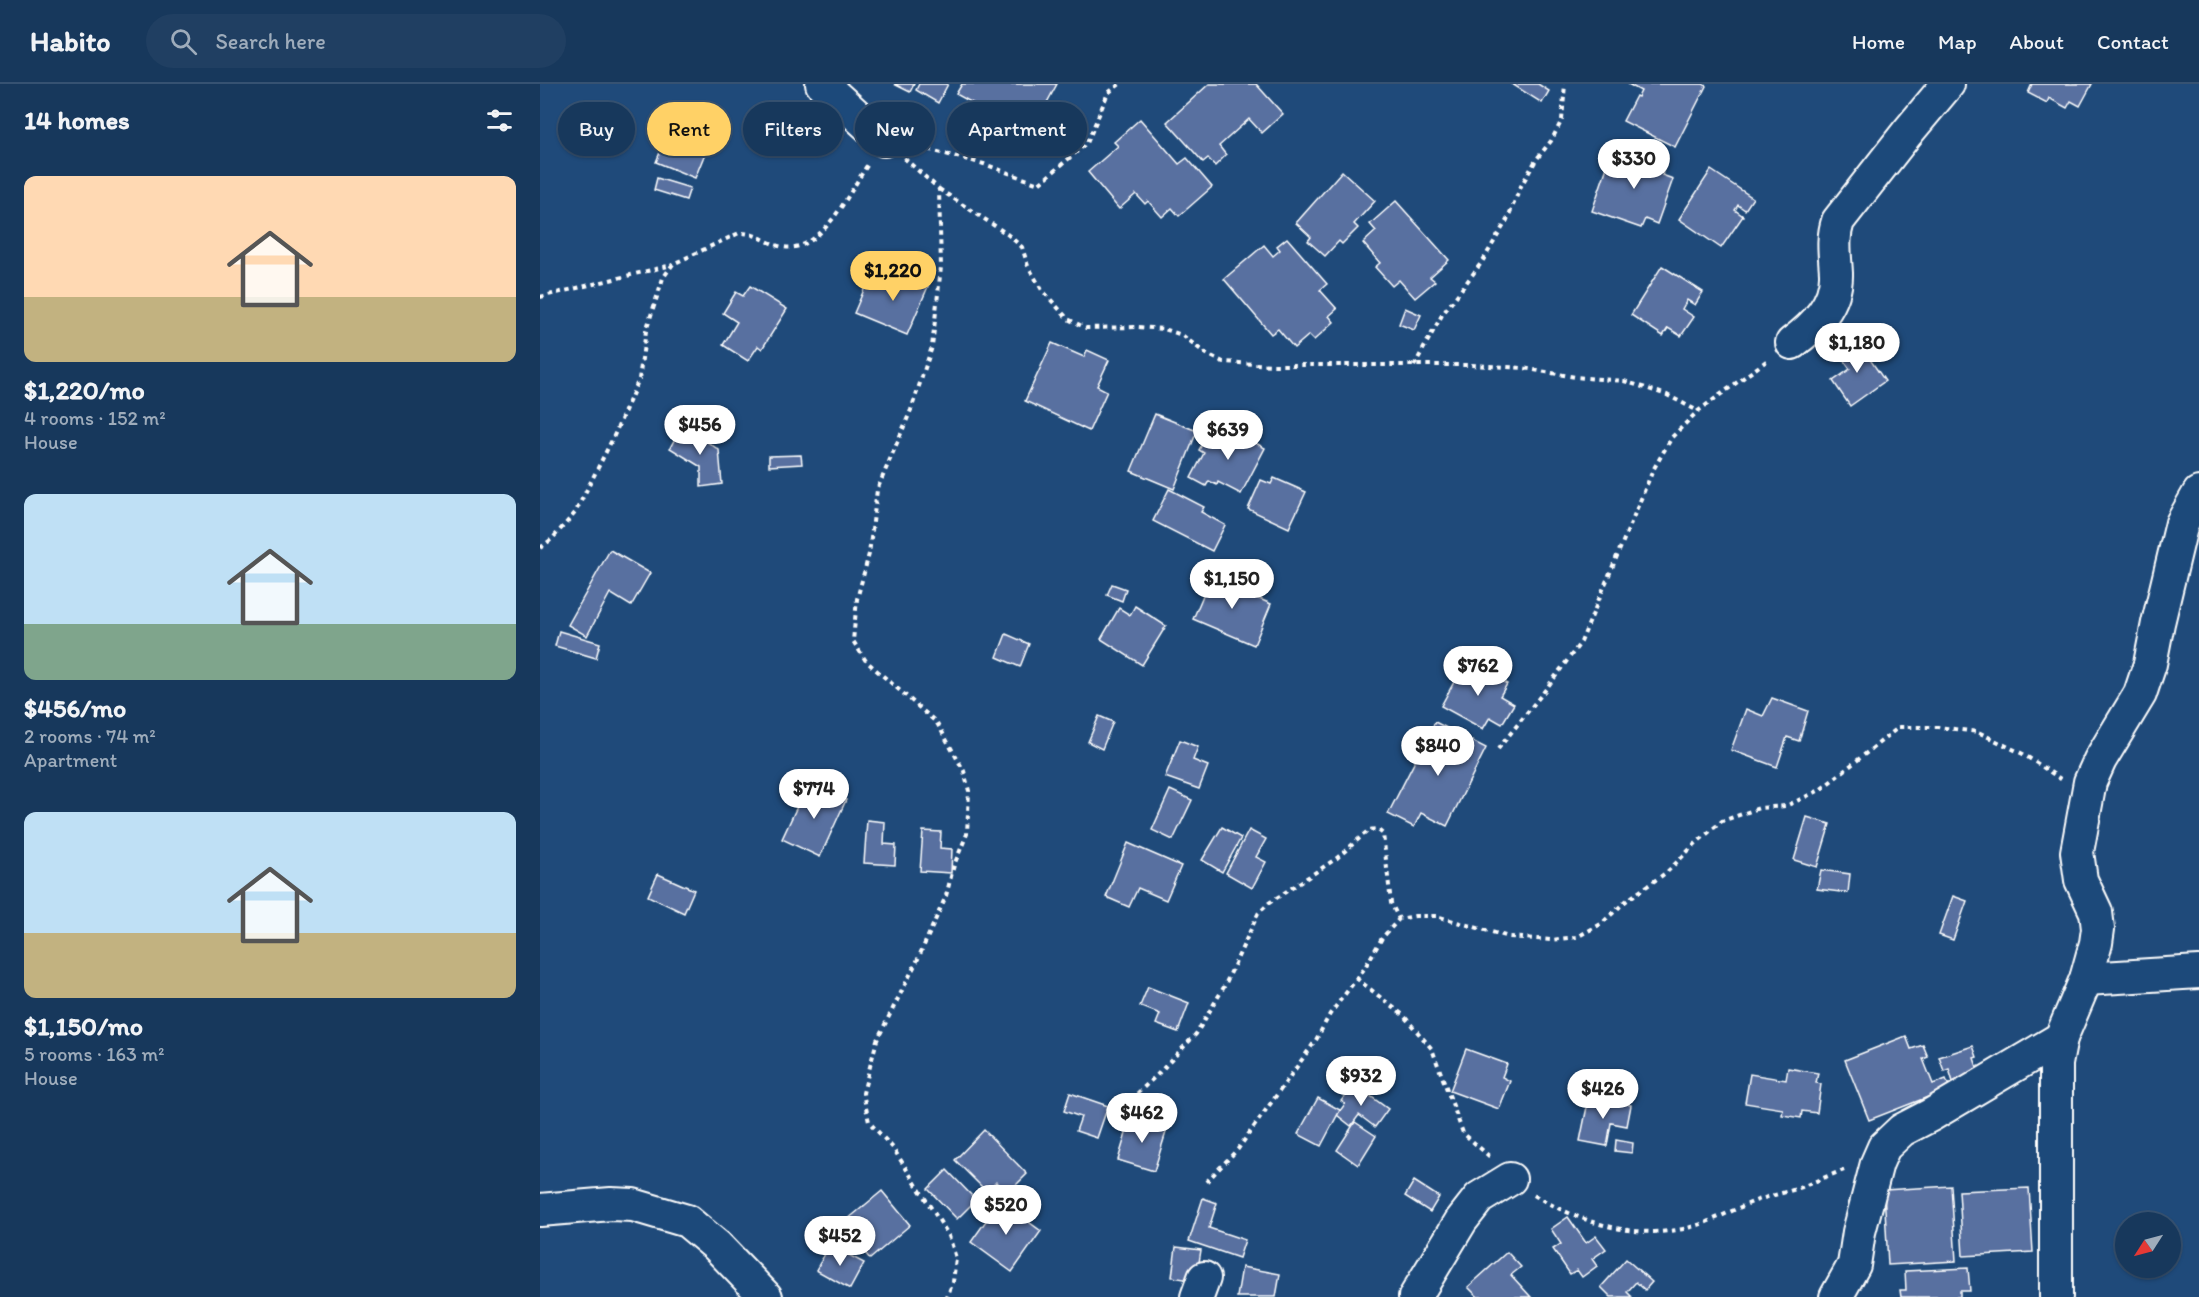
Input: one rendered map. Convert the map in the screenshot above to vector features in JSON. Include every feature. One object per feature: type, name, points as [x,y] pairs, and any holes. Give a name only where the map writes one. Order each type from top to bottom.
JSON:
[{"type":"street","points":[[822,84],[855,114]]},
{"type":"street","points":[[1792,343],[1812,328],[1827,307],[1833,292],[1836,275],[1833,237],[1838,221],[1906,133],[1948,84]]},
{"type":"street","points":[[2056,1297],[2056,1064],[2061,1038],[2086,979],[2098,929],[2096,912],[2081,880],[2077,852],[2083,812],[2100,760],[2140,694],[2150,664],[2182,523],[2199,493]]},
{"type":"street","points":[[2086,979],[2199,972]]},
{"type":"street","points":[[1836,1297],[1854,1266],[1859,1232],[1877,1163],[1884,1147],[1902,1130],[2061,1038]]},
{"type":"street","points":[[1415,1297],[1461,1221],[1479,1198],[1510,1179]]},
{"type":"street","points":[[540,1209],[611,1204],[633,1205],[687,1221],[717,1246],[766,1297]]},
{"type":"path","points":[[935,150],[1039,184],[1087,143],[1107,93],[1120,84]]},
{"type":"path","points":[[1414,366],[1442,315],[1482,262],[1507,220],[1521,186],[1536,160],[1551,141],[1562,120],[1565,84]]},
{"type":"path","points":[[540,297],[673,264],[739,233],[750,232],[784,247],[814,240],[827,228],[874,156]]},
{"type":"path","points":[[902,156],[939,189],[1007,234],[1022,247],[1028,266],[1042,290],[1068,319],[1086,328],[1164,329],[1182,335],[1205,353],[1223,362],[1273,365],[1523,368],[1575,377],[1624,381],[1667,395],[1698,411]]},
{"type":"path","points":[[939,189],[941,267],[932,346],[911,411],[877,490],[870,554],[857,599],[853,640],[866,661],[937,723],[964,771],[969,791],[967,834],[954,866],[946,896],[917,961],[877,1040],[863,1093],[869,1122],[893,1148],[949,1236],[956,1258],[953,1282],[947,1297]]},
{"type":"path","points":[[540,549],[575,513],[613,438],[639,378],[646,331],[663,278],[673,264]]},
{"type":"path","points":[[1498,749],[1581,642],[1653,470],[1672,437],[1698,411],[1792,343]]},
{"type":"path","points":[[1206,1182],[1238,1149],[1316,1040],[1330,1014],[1364,969],[1382,938],[1399,919],[1436,916],[1509,937],[1551,940],[1577,937],[1601,924],[1626,901],[1667,872],[1722,821],[1759,808],[1786,806],[1820,790],[1899,727],[1938,727],[1978,732],[2023,754],[2064,781],[2083,812]]},
{"type":"path","points":[[1124,1106],[1196,1034],[1224,987],[1258,914],[1269,903],[1337,858],[1369,830],[1377,829],[1383,834],[1391,903],[1399,919]]},
{"type":"path","points":[[1356,978],[1403,1016],[1432,1049],[1463,1133],[1510,1179],[1548,1203],[1613,1228],[1638,1231],[1677,1230],[1725,1216],[1750,1203],[1802,1187],[1843,1170],[1877,1163]]},
{"type":"building","points":[[894,84],[914,84],[910,92]]},
{"type":"building","points":[[919,84],[948,84],[938,103],[916,90]]},
{"type":"building","points":[[962,84],[1057,84],[1047,102],[971,102],[956,94]]},
{"type":"building","points":[[1209,84],[1256,84],[1283,114],[1262,133],[1249,119],[1219,146],[1226,155],[1215,166],[1208,158],[1203,162],[1167,122]]},
{"type":"building","points":[[1512,84],[1538,84],[1549,91],[1542,103]]},
{"type":"building","points":[[1628,84],[1703,84],[1706,86],[1675,147],[1623,121],[1641,91]]},
{"type":"building","points":[[2032,84],[2092,84],[2080,106],[2071,101],[2067,108],[2049,98],[2047,103],[2028,93]]},
{"type":"building","points":[[1140,119],[1179,164],[1187,158],[1212,187],[1179,216],[1172,208],[1162,217],[1148,201],[1145,204],[1136,194],[1119,209],[1088,172],[1118,146],[1114,142]]},
{"type":"building","points":[[1636,151],[1666,162],[1662,175],[1673,179],[1657,224],[1645,219],[1641,228],[1592,211],[1607,167],[1614,169],[1620,152],[1633,157]]},
{"type":"building","points":[[659,156],[704,156],[695,178],[656,162]]},
{"type":"building","points":[[1711,170],[1753,198],[1745,210],[1738,205],[1735,210],[1743,216],[1721,248],[1679,219]]},
{"type":"building","points":[[1342,171],[1375,201],[1354,224],[1358,228],[1342,244],[1339,241],[1325,256],[1308,241],[1311,237],[1296,223]]},
{"type":"building","points":[[657,178],[690,188],[686,200],[654,190]]},
{"type":"building","points":[[1396,201],[1449,260],[1430,277],[1435,281],[1415,298],[1399,280],[1392,286],[1375,267],[1380,263],[1363,243],[1376,231],[1370,224]]},
{"type":"building","points":[[1287,238],[1327,284],[1320,290],[1337,309],[1329,316],[1334,322],[1314,340],[1309,335],[1294,348],[1278,329],[1271,334],[1224,279],[1264,245],[1273,256],[1280,250],[1277,246]]},
{"type":"building","points":[[1662,266],[1703,292],[1695,305],[1687,300],[1682,309],[1694,317],[1681,336],[1668,328],[1663,336],[1631,315]]},
{"type":"building","points":[[901,269],[930,282],[907,335],[854,313],[869,278],[893,289]]},
{"type":"building","points":[[750,286],[787,309],[762,349],[758,346],[748,361],[723,345],[737,322],[723,313],[736,292],[743,296]]},
{"type":"building","points":[[1405,308],[1421,315],[1414,330],[1399,324]]},
{"type":"building","points":[[1849,341],[1852,346],[1858,342],[1885,381],[1850,406],[1833,381],[1850,369],[1836,350]]},
{"type":"building","points":[[1052,343],[1084,357],[1087,350],[1109,360],[1097,386],[1107,391],[1089,431],[1025,401]]},
{"type":"building","points":[[1155,414],[1197,431],[1174,489],[1131,471]]},
{"type":"building","points":[[682,425],[719,450],[722,484],[701,487],[701,467],[670,448]]},
{"type":"building","points":[[1216,429],[1234,439],[1237,433],[1265,448],[1241,494],[1218,482],[1217,485],[1209,481],[1206,486],[1191,478],[1204,453],[1199,450],[1209,432],[1214,434]]},
{"type":"building","points":[[801,455],[802,464],[769,466],[769,456]]},
{"type":"building","points":[[1274,478],[1306,492],[1289,528],[1248,509],[1261,480],[1271,484]]},
{"type":"building","points":[[1169,489],[1204,507],[1201,512],[1225,525],[1212,551],[1153,521]]},
{"type":"building","points":[[610,550],[650,573],[631,606],[610,593],[587,636],[568,625]]},
{"type":"building","points":[[1213,572],[1241,584],[1239,590],[1271,604],[1254,645],[1193,619]]},
{"type":"building","points":[[1112,584],[1126,589],[1122,601],[1107,595]]},
{"type":"building","points":[[1135,606],[1166,626],[1142,665],[1101,639],[1119,608],[1130,615]]},
{"type":"building","points":[[559,631],[600,643],[596,658],[555,646]]},
{"type":"building","points":[[1006,634],[1029,644],[1020,667],[997,657]]},
{"type":"building","points":[[1466,660],[1507,684],[1500,696],[1514,704],[1502,724],[1490,717],[1483,729],[1441,706]]},
{"type":"building","points":[[1772,698],[1808,711],[1799,741],[1787,737],[1777,767],[1731,750],[1746,709],[1763,716]]},
{"type":"building","points":[[1099,716],[1113,722],[1102,749],[1088,742]]},
{"type":"building","points":[[1435,722],[1486,748],[1447,826],[1421,813],[1414,827],[1388,814]]},
{"type":"building","points":[[1180,740],[1198,747],[1193,760],[1208,766],[1199,789],[1165,777]]},
{"type":"building","points":[[808,783],[846,800],[820,857],[782,839]]},
{"type":"building","points":[[1170,790],[1192,800],[1173,840],[1152,830]]},
{"type":"building","points":[[1807,817],[1830,824],[1817,867],[1794,860]]},
{"type":"building","points":[[867,820],[885,822],[884,844],[896,845],[895,865],[864,863]]},
{"type":"building","points":[[1222,827],[1241,838],[1222,872],[1202,860]]},
{"type":"building","points":[[1249,830],[1266,839],[1256,857],[1266,862],[1252,888],[1226,873]]},
{"type":"building","points":[[923,831],[941,832],[940,848],[952,849],[951,873],[920,871]]},
{"type":"building","points":[[1128,843],[1181,866],[1166,900],[1138,888],[1129,907],[1106,897]]},
{"type":"building","points":[[1821,870],[1850,874],[1848,893],[1817,889]]},
{"type":"building","points":[[658,874],[694,890],[684,913],[648,896]]},
{"type":"building","points":[[1953,896],[1967,901],[1953,940],[1939,935]]},
{"type":"building","points":[[1148,987],[1189,1003],[1178,1032],[1156,1024],[1160,1014],[1140,1006]]},
{"type":"building","points":[[1906,1036],[1911,1049],[1923,1045],[1928,1057],[1923,1059],[1933,1084],[1946,1079],[1951,1091],[1934,1098],[1933,1095],[1869,1120],[1845,1060]]},
{"type":"building","points":[[1973,1046],[1979,1073],[1953,1082],[1949,1069],[1944,1071],[1939,1057]]},
{"type":"building","points":[[1466,1049],[1507,1064],[1502,1077],[1510,1081],[1499,1109],[1450,1091]]},
{"type":"building","points":[[1788,1068],[1818,1073],[1816,1083],[1821,1084],[1817,1113],[1802,1111],[1801,1118],[1782,1115],[1783,1109],[1745,1103],[1750,1074],[1786,1080]]},
{"type":"building","points":[[1354,1084],[1388,1109],[1375,1127],[1359,1115],[1351,1126],[1337,1115],[1345,1104],[1341,1101]]},
{"type":"building","points":[[1070,1093],[1108,1106],[1097,1138],[1076,1131],[1081,1117],[1064,1111]]},
{"type":"building","points":[[1589,1097],[1631,1105],[1627,1126],[1611,1123],[1607,1146],[1580,1141]]},
{"type":"building","points":[[1318,1098],[1340,1110],[1321,1146],[1298,1134]]},
{"type":"building","points":[[1131,1117],[1167,1129],[1154,1171],[1118,1160]]},
{"type":"building","points":[[1355,1122],[1376,1136],[1358,1165],[1337,1150]]},
{"type":"building","points":[[984,1130],[1027,1174],[1007,1194],[996,1182],[987,1192],[955,1160]]},
{"type":"building","points":[[1616,1140],[1633,1143],[1632,1153],[1615,1151]]},
{"type":"building","points":[[947,1170],[976,1200],[957,1219],[928,1189]]},
{"type":"building","points":[[1414,1181],[1439,1197],[1430,1212],[1405,1196]]},
{"type":"building","points":[[1951,1186],[1956,1261],[1888,1265],[1884,1190]]},
{"type":"building","points":[[2029,1188],[2033,1252],[1963,1256],[1959,1191]]},
{"type":"building","points":[[882,1191],[910,1225],[870,1259],[842,1224]]},
{"type":"building","points":[[1203,1198],[1217,1203],[1209,1228],[1245,1240],[1239,1258],[1189,1241]]},
{"type":"building","points":[[1000,1201],[1041,1231],[1012,1272],[971,1242]]},
{"type":"building","points":[[1568,1217],[1586,1243],[1596,1236],[1606,1249],[1592,1259],[1597,1266],[1582,1277],[1577,1270],[1570,1274],[1553,1249],[1561,1244],[1551,1229]]},
{"type":"building","points":[[830,1245],[864,1263],[850,1289],[816,1270]]},
{"type":"building","points":[[1176,1247],[1201,1250],[1196,1281],[1172,1277]]},
{"type":"building","points":[[1507,1252],[1521,1267],[1511,1275],[1531,1297],[1478,1297],[1468,1287]]},
{"type":"building","points":[[1626,1259],[1652,1282],[1645,1290],[1636,1282],[1627,1292],[1632,1297],[1611,1297],[1601,1287]]},
{"type":"building","points":[[1242,1267],[1280,1274],[1276,1297],[1237,1297]]},
{"type":"building","points":[[1968,1268],[1970,1291],[1960,1291],[1960,1297],[1901,1297],[1900,1290],[1906,1290],[1905,1271]]}]
